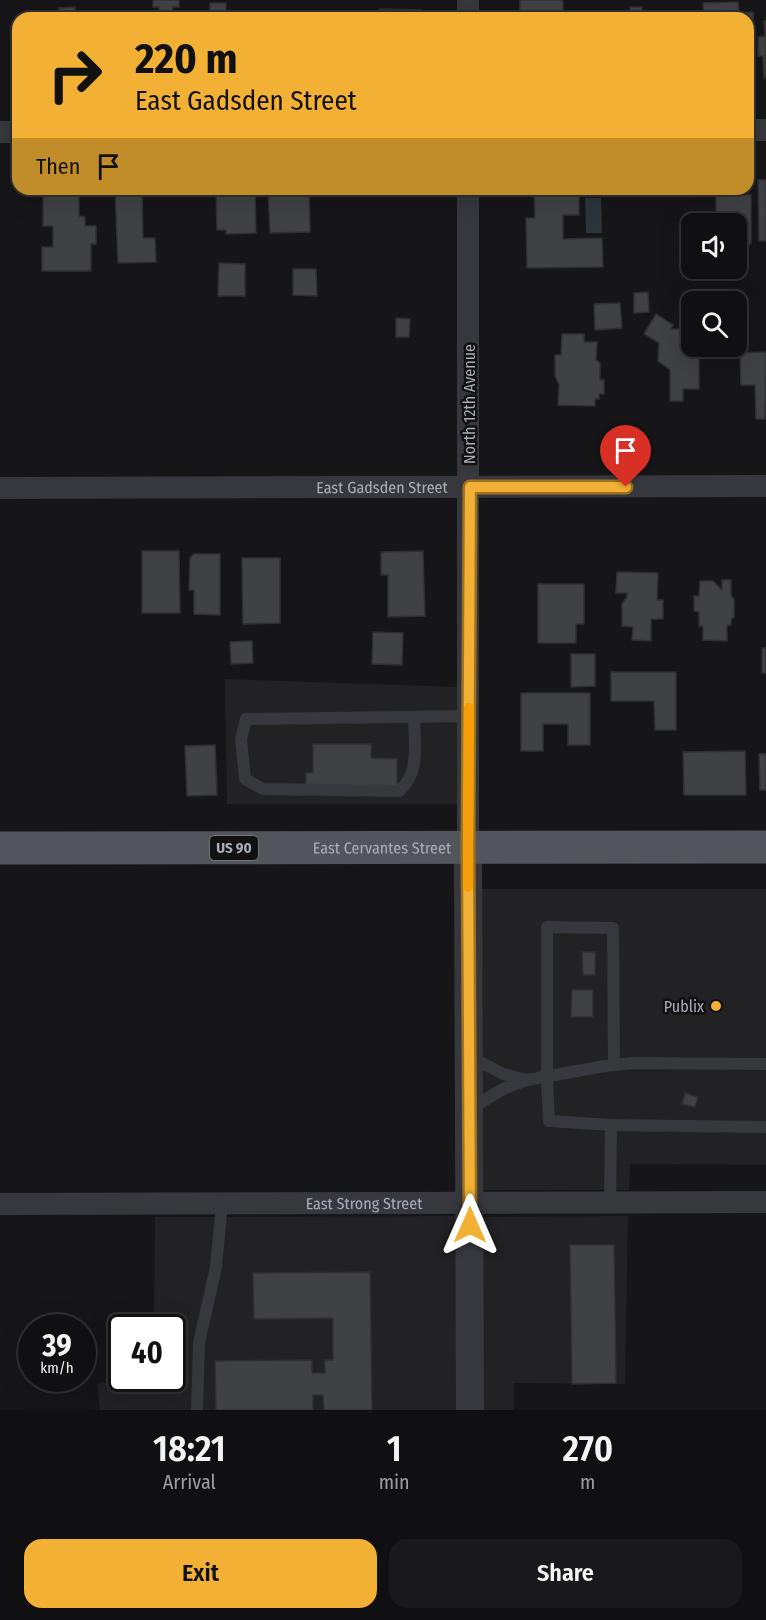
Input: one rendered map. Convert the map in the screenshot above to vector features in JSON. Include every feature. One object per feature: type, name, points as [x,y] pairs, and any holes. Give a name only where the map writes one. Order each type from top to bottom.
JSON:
[{"type":"main road","name":"East Cervantes Street","points":[[0,848],[766,847]]},
{"type":"street","name":"North 12th Avenue","points":[[468,195],[470,1410]]},
{"type":"street","name":"East Gadsden Street","points":[[0,488],[766,486]]},
{"type":"street","name":"East Strong Street","points":[[0,1204],[766,1202]]},
{"type":"lane","points":[[414,717],[414,768],[408,784],[399,791],[262,789],[245,779],[241,739],[246,719],[469,716]]},
{"type":"lane","points":[[614,1065],[614,928],[547,927],[549,1121],[611,1125],[766,1127]]},
{"type":"lane","points":[[469,1056],[503,1074],[527,1080]]},
{"type":"lane","points":[[469,1110],[486,1097],[527,1080],[614,1065],[633,1063],[766,1064]]},
{"type":"lane","points":[[610,1203],[611,1125]]},
{"type":"lane","points":[[197,1410],[199,1343],[216,1267],[222,1204]]},
{"type":"shaded area","points":[[585,198],[601,198],[602,233],[586,233]]},
{"type":"shaded area","points":[[225,679],[457,687],[457,804],[227,804]]},
{"type":"shaded area","points":[[480,889],[766,889],[766,1165],[630,1164],[629,1190],[481,1190]]},
{"type":"shaded area","points":[[458,1216],[459,1410],[100,1410],[97,1384],[108,1382],[108,1392],[186,1392],[186,1314],[154,1314],[155,1217]]},
{"type":"shaded area","points":[[628,1216],[625,1384],[514,1383],[514,1410],[481,1410],[481,1217]]},
{"type":"building","points":[[153,0],[179,0],[179,7],[173,7],[172,12],[159,12],[159,7],[153,7]]},
{"type":"building","points":[[520,0],[563,0],[563,12],[520,12]]},
{"type":"building","points":[[738,2],[739,12],[704,12],[703,3]]},
{"type":"building","points":[[210,3],[226,3],[226,12],[210,12]]},
{"type":"building","points":[[75,7],[75,12],[59,12],[59,8]]},
{"type":"building","points":[[630,7],[642,7],[642,12],[630,12]]},
{"type":"building","points":[[380,9],[422,10],[422,12],[380,12]]},
{"type":"building","points":[[764,21],[766,21],[766,78],[764,78],[763,56],[758,56],[758,37],[765,36]]},
{"type":"building","points":[[758,180],[766,180],[766,241],[759,241]]},
{"type":"building","points":[[43,195],[79,195],[79,216],[85,217],[85,226],[96,226],[96,244],[91,244],[91,271],[42,271],[42,247],[53,247],[53,226],[43,226]]},
{"type":"building","points":[[115,195],[142,195],[143,238],[155,238],[156,262],[118,263]]},
{"type":"building","points":[[216,195],[255,195],[256,233],[226,234],[226,230],[217,230]]},
{"type":"building","points":[[268,195],[309,195],[310,232],[270,233]]},
{"type":"building","points":[[534,195],[579,195],[579,215],[563,215],[563,239],[602,238],[603,267],[527,268],[526,218],[535,218]]},
{"type":"building","points":[[716,195],[751,195],[751,244],[747,244],[747,213],[716,213]]},
{"type":"building","points":[[219,263],[245,264],[245,296],[218,296]]},
{"type":"building","points":[[293,269],[316,269],[317,296],[293,295]]},
{"type":"building","points":[[648,292],[649,312],[634,313],[634,293]]},
{"type":"building","points":[[620,303],[622,328],[595,330],[594,304]]},
{"type":"building","points":[[656,314],[673,325],[671,329],[681,329],[681,357],[699,357],[699,389],[683,389],[683,401],[670,401],[670,370],[658,361],[659,343],[644,334]]},
{"type":"building","points":[[396,318],[410,319],[409,337],[396,337]]},
{"type":"building","points":[[562,334],[584,334],[584,342],[597,342],[596,360],[600,363],[600,380],[604,380],[604,394],[599,394],[599,399],[595,399],[595,406],[558,405],[559,384],[555,376],[555,355],[561,355]]},
{"type":"building","points":[[766,352],[765,419],[756,419],[755,385],[741,385],[740,357],[747,357],[747,353]]},
{"type":"building","points":[[142,551],[179,551],[180,613],[142,613]]},
{"type":"building","points":[[423,551],[425,616],[388,617],[388,575],[381,575],[381,552]]},
{"type":"building","points":[[194,554],[220,554],[220,615],[194,614],[194,590],[189,590],[190,558]]},
{"type":"building","points":[[242,558],[280,558],[280,623],[243,624]]},
{"type":"building","points":[[617,572],[658,573],[657,600],[663,600],[663,619],[651,619],[651,641],[632,640],[633,627],[622,626],[622,604],[627,593],[616,593]]},
{"type":"building","points":[[722,580],[731,580],[731,595],[734,600],[734,617],[731,619],[731,625],[727,625],[727,641],[703,640],[703,626],[699,626],[699,612],[694,611],[694,596],[699,596],[700,581],[713,581],[722,590]]},
{"type":"building","points":[[538,584],[584,584],[584,624],[576,624],[576,643],[538,643]]},
{"type":"building","points":[[373,632],[403,633],[402,665],[372,664]]},
{"type":"building","points":[[252,641],[253,663],[231,664],[230,642]]},
{"type":"building","points":[[762,648],[766,648],[766,673],[762,673]]},
{"type":"building","points":[[571,654],[595,654],[595,686],[571,687]]},
{"type":"building","points":[[611,672],[676,672],[676,730],[655,730],[654,701],[611,701]]},
{"type":"building","points":[[521,693],[590,693],[590,745],[568,745],[568,724],[543,724],[543,751],[521,751]]},
{"type":"building","points":[[313,744],[371,744],[371,758],[397,759],[397,788],[306,787],[306,773],[313,773]]},
{"type":"building","points":[[215,745],[217,795],[187,796],[185,746]]},
{"type":"building","points":[[745,751],[746,795],[684,795],[683,752]]},
{"type":"building","points":[[759,754],[766,754],[766,790],[760,790]]},
{"type":"building","points":[[582,952],[595,952],[595,975],[583,975]]},
{"type":"building","points":[[572,990],[593,990],[593,1017],[571,1017]]},
{"type":"building","points":[[685,1093],[698,1097],[695,1107],[682,1104]]},
{"type":"building","points":[[570,1245],[614,1245],[616,1383],[572,1384]]},
{"type":"building","points":[[370,1272],[372,1410],[324,1410],[323,1395],[313,1395],[313,1410],[216,1410],[215,1361],[312,1360],[312,1373],[325,1373],[325,1360],[333,1360],[333,1318],[254,1319],[253,1273]]},
{"type":"slow traffic","points":[[468,887],[469,708]]},
{"type":"place","name":"Publix","points":[[716,1006]]},
{"type":"route","points":[[470,1225],[468,848],[470,487],[626,487]]}]
